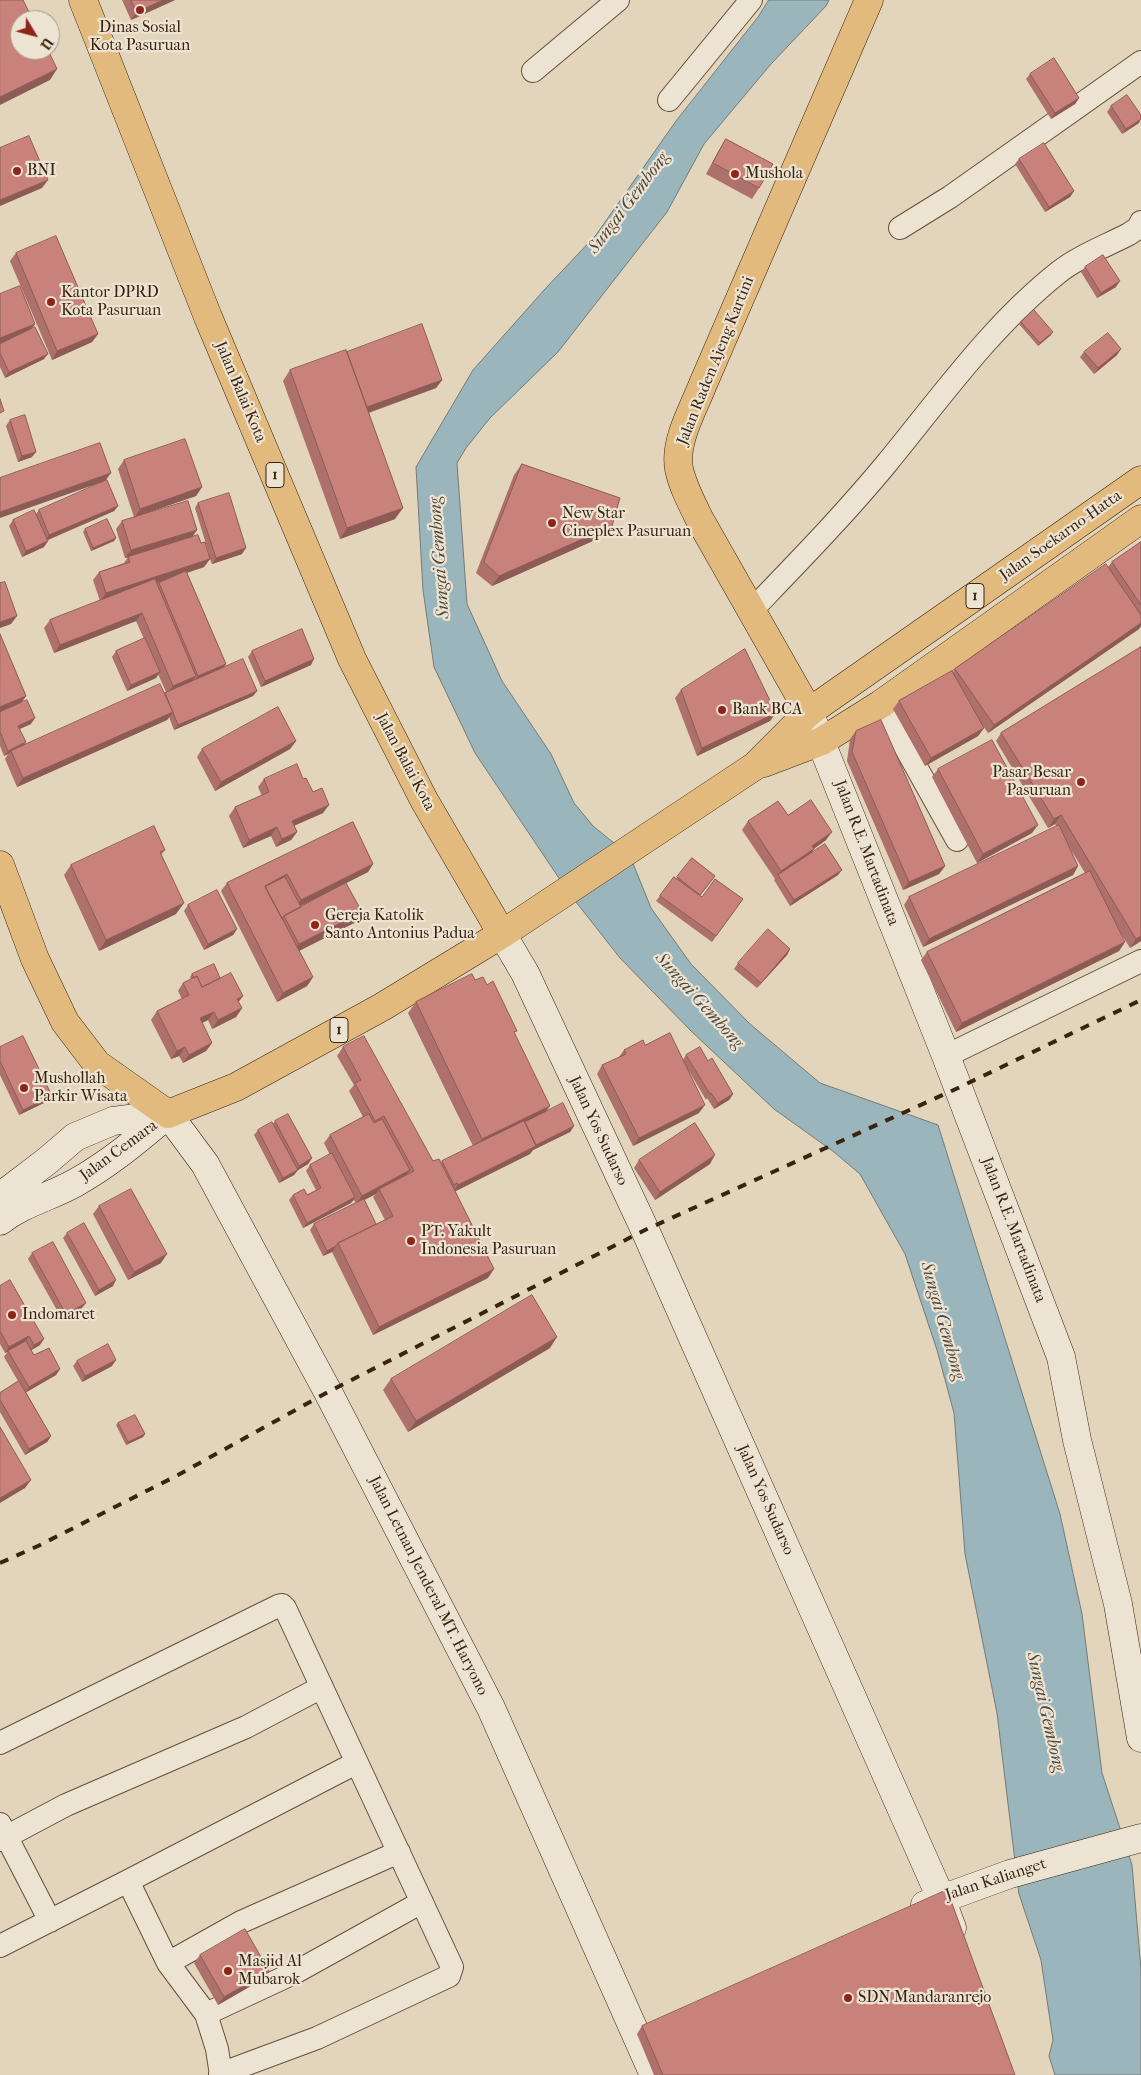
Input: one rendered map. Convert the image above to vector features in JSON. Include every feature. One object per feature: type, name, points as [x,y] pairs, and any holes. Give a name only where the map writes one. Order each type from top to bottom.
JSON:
[{"type":"main road","name":"Jalan Balai Kota","points":[[83,0],[205,308],[352,660],[424,800],[502,934]]},
{"type":"main road","name":"Jalan Raden Ajeng Kartini","points":[[809,712],[700,520],[686,491],[679,468],[680,445],[703,384],[869,0]]},
{"type":"main road","name":"Jalan Soekarno-Hatta","points":[[809,712],[1141,480]]},
{"type":"main road","name":"Jalan Soekarno-Hatta","points":[[822,741],[881,704],[1141,520]]},
{"type":"main road","name":"1","points":[[168,1114],[236,1087],[382,1007],[502,934],[755,766],[809,712]]},
{"type":"main road","name":"Jalan R.E. Martadinata","points":[[809,712],[946,1056],[1061,1357],[1076,1440],[1118,1604],[1141,1738]]},
{"type":"main road","name":"1","points":[[755,766],[822,741]]},
{"type":"main road","points":[[0,865],[35,959],[65,1022],[97,1064],[168,1114]]},
{"type":"main road","name":"Jalan Yos Sudarso","points":[[502,934],[525,973],[645,1230],[941,1898],[961,1954]]},
{"type":"main road","name":"Jalan Cemara","points":[[0,1202],[5,1193],[47,1162],[75,1137],[113,1121],[168,1114]]},
{"type":"main road","name":"Jalan Cemara","points":[[0,1221],[11,1212],[75,1183],[132,1145],[168,1114]]},
{"type":"main road","name":"Jalan Letnan Jenderal MT. Haryono","points":[[168,1114],[205,1164],[328,1392],[491,1708],[646,2030],[654,2075]]},
{"type":"main road","name":"Jalan Kalianget","points":[[905,1914],[941,1898],[1010,1874],[1138,1838]]},
{"type":"street","points":[[533,71],[618,0]]},
{"type":"street","points":[[669,100],[750,0]]},
{"type":"street","points":[[900,228],[950,197],[1141,62]]},
{"type":"street","points":[[752,610],[830,528],[886,464],[981,348],[1018,310],[1060,271],[1134,231],[1141,222]]},
{"type":"street","points":[[881,704],[957,840]]},
{"type":"street","points":[[946,1056],[1141,962]]},
{"type":"street","points":[[0,1743],[278,1606],[282,1606],[291,1619],[452,1968],[449,1976],[317,2038],[220,2075],[217,2049],[206,2014],[168,1963],[128,1881]]},
{"type":"street","points":[[50,1921],[2,1833],[246,1727],[322,1687]]},
{"type":"street","points":[[0,1946],[356,1762]]},
{"type":"street","points":[[168,1963],[241,1922],[399,1852]]},
{"type":"street","points":[[206,2014],[296,1972],[422,1902]]},
{"type":"water","name":"Sungai Gembong","points":[[769,0],[829,0],[826,6],[771,64],[704,144],[667,212],[558,352],[490,418],[466,448],[457,463],[467,604],[502,681],[551,754],[574,803],[593,826],[630,856],[651,908],[691,964],[750,1024],[820,1083],[938,1125],[1060,1514],[1082,1614],[1102,1773],[1132,1865],[1141,1970],[1141,2075],[1055,2075],[1049,2056],[1053,2040],[1041,1960],[1019,1894],[997,1713],[965,1554],[954,1413],[937,1350],[905,1254],[860,1174],[834,1152],[774,1109],[691,1031],[620,958],[569,893],[475,753],[434,667],[423,590],[416,467],[473,370],[596,235],[676,121],[758,17]]},
{"type":"building","points":[[0,0],[23,0],[28,10],[10,10],[10,60],[53,60],[57,69],[0,97]]},
{"type":"building","points":[[131,0],[163,0],[137,12]]},
{"type":"building","points":[[1054,58],[1079,98],[1055,113],[1030,74]]},
{"type":"building","points":[[1127,95],[1141,115],[1141,119],[1126,129],[1111,106]]},
{"type":"building","name":"BNI","points":[[29,136],[48,180],[0,200],[0,148]]},
{"type":"building","points":[[726,139],[773,164],[759,188],[713,163]]},
{"type":"building","points":[[1044,143],[1074,191],[1049,207],[1019,159]]},
{"type":"building","name":"Kantor DPRD Kota Pasuruan","points":[[56,236],[98,334],[57,351],[16,253]]},
{"type":"building","points":[[1103,255],[1120,281],[1101,293],[1085,267]]},
{"type":"building","name":"Kantor DPRD Kota Pasuruan","points":[[20,286],[35,324],[0,338],[0,294]]},
{"type":"building","points":[[1034,310],[1053,332],[1040,343],[1021,322]]},
{"type":"building","points":[[422,324],[442,380],[367,407],[347,352]]},
{"type":"building","name":"Kantor DPRD Kota Pasuruan","points":[[35,327],[48,354],[9,372],[0,353],[0,344]]},
{"type":"building","points":[[1108,333],[1121,349],[1098,368],[1084,352]]},
{"type":"building","points":[[346,350],[403,508],[347,528],[290,370]]},
{"type":"building","points":[[0,399],[4,411],[0,413]]},
{"type":"building","points":[[25,415],[36,452],[22,456],[10,420]]},
{"type":"building","points":[[185,439],[202,487],[140,509],[124,460]]},
{"type":"building","points":[[100,443],[111,473],[0,512],[0,478]]},
{"type":"building","name":"New Star Cineplex Pasuruan","points":[[522,464],[620,498],[612,526],[499,576],[484,562]]},
{"type":"building","points":[[107,480],[118,506],[49,535],[39,510]]},
{"type":"building","points":[[229,493],[246,548],[216,558],[198,503]]},
{"type":"building","points":[[188,501],[197,530],[131,550],[122,521]]},
{"type":"building","points":[[34,510],[48,541],[26,551],[13,520]]},
{"type":"building","points":[[107,519],[116,538],[93,548],[85,529]]},
{"type":"building","points":[[198,535],[201,543],[205,542],[210,559],[106,593],[99,572],[130,562],[128,557]]},
{"type":"building","points":[[1141,542],[1141,605],[1112,562]]},
{"type":"building","name":"Pasar Besar Pasuruan","points":[[1106,564],[1141,615],[1141,623],[994,725],[955,669]]},
{"type":"building","points":[[186,571],[226,664],[198,676],[159,583]]},
{"type":"building","points":[[155,579],[196,676],[173,686],[142,613],[60,645],[50,620]]},
{"type":"building","points":[[5,582],[17,616],[0,622],[0,583]]},
{"type":"building","points":[[302,629],[314,659],[265,681],[252,651]]},
{"type":"building","points":[[0,634],[26,696],[0,707]]},
{"type":"building","points":[[145,638],[160,672],[131,685],[116,651]]},
{"type":"building","name":"Pasar Besar Pasuruan","points":[[1141,647],[1141,936],[1136,939],[1061,815],[1054,819],[1001,733]]},
{"type":"building","name":"Bank BCA","points":[[745,649],[776,713],[702,748],[681,690]]},
{"type":"building","points":[[243,659],[257,691],[178,725],[165,693]]},
{"type":"building","name":"Pasar Besar Pasuruan","points":[[952,671],[984,728],[931,758],[899,701]]},
{"type":"building","points":[[160,684],[173,712],[23,778],[11,751]]},
{"type":"building","points":[[27,700],[35,718],[18,726],[26,742],[8,751],[0,732],[0,712]]},
{"type":"building","points":[[278,707],[296,741],[221,782],[202,749]]},
{"type":"building","points":[[881,720],[945,866],[909,882],[852,752],[856,731]]},
{"type":"building","name":"Pasar Besar Pasuruan","points":[[992,740],[1038,825],[983,854],[938,769]]},
{"type":"building","points":[[297,764],[303,779],[306,778],[313,792],[322,788],[329,805],[292,821],[297,832],[282,839],[277,827],[249,840],[235,807],[269,792],[264,779]]},
{"type":"building","points":[[811,800],[832,832],[812,846],[814,849],[781,871],[748,821],[778,801],[788,815]]},
{"type":"building","points":[[353,822],[373,864],[301,900],[287,874],[265,886],[313,977],[283,993],[227,883]]},
{"type":"building","name":"Pasar Besar Pasuruan","points":[[1059,825],[1078,866],[929,939],[909,897]]},
{"type":"building","points":[[154,826],[165,850],[160,852],[184,903],[106,940],[71,865]]},
{"type":"building","points":[[825,844],[842,870],[794,900],[778,875]]},
{"type":"building","points":[[692,858],[715,876],[700,895],[677,877]]},
{"type":"building","points":[[1090,871],[1125,942],[962,1023],[927,952]]},
{"type":"building","points":[[285,877],[301,907],[282,919],[265,887]]},
{"type":"building","points":[[674,877],[702,897],[715,879],[743,899],[716,936],[660,896]]},
{"type":"building","name":"Gereja Katolik Santo Antonius Padua","points":[[346,883],[362,912],[299,944],[284,916]]},
{"type":"building","points":[[217,890],[237,929],[208,944],[188,905]]},
{"type":"building","points":[[768,929],[790,949],[761,983],[738,963]]},
{"type":"building","points":[[214,964],[220,978],[202,987],[197,976],[194,978],[192,974]]},
{"type":"building","points":[[231,973],[243,996],[237,999],[242,1008],[218,1020],[214,1012],[200,1018],[212,1043],[189,1055],[185,1047],[177,1051],[157,1011],[189,995],[183,983],[197,976],[202,987]]},
{"type":"building","points":[[472,974],[475,980],[483,977],[487,985],[493,981],[517,1031],[514,1032],[550,1106],[482,1139],[416,1002]]},
{"type":"building","points":[[670,1033],[705,1105],[639,1138],[602,1065],[626,1054],[624,1050],[643,1040],[645,1045]]},
{"type":"building","name":"Mushollah Parkir Wisata","points":[[23,1036],[52,1096],[23,1110],[0,1061],[0,1047]]},
{"type":"building","name":"PT. Yakult Indonesia Pasuruan","points":[[364,1036],[433,1161],[439,1159],[494,1269],[379,1327],[338,1243],[393,1216],[379,1189],[414,1171],[384,1116],[375,1121],[355,1083],[361,1080],[343,1047]]},
{"type":"building","points":[[700,1047],[708,1061],[712,1058],[733,1094],[718,1103],[710,1094],[686,1055]]},
{"type":"building","points":[[563,1103],[574,1126],[536,1145],[525,1122]]},
{"type":"building","points":[[288,1114],[312,1158],[299,1166],[275,1121]]},
{"type":"building","points":[[369,1114],[374,1123],[382,1119],[410,1170],[362,1196],[330,1135]]},
{"type":"building","points":[[524,1121],[536,1146],[458,1185],[457,1183],[454,1185],[442,1161]]},
{"type":"building","points":[[272,1122],[298,1170],[283,1178],[258,1130]]},
{"type":"building","points":[[695,1123],[715,1155],[660,1192],[639,1160]]},
{"type":"building","points":[[332,1153],[355,1197],[307,1223],[293,1195],[304,1189],[307,1195],[321,1188],[310,1165]]},
{"type":"building","points":[[131,1189],[167,1254],[134,1272],[99,1206]]},
{"type":"building","points":[[364,1199],[376,1224],[338,1243],[327,1251],[314,1224]]},
{"type":"building","points":[[84,1223],[116,1280],[99,1290],[67,1233]]},
{"type":"building","points":[[53,1242],[86,1303],[66,1314],[32,1253]]},
{"type":"building","name":"Indomaret","points":[[10,1280],[44,1339],[34,1345],[29,1336],[9,1347],[0,1331],[0,1286]]},
{"type":"building","points":[[532,1295],[557,1337],[416,1421],[391,1379]]},
{"type":"building","points":[[26,1341],[34,1355],[49,1348],[60,1369],[29,1387],[8,1351]]},
{"type":"building","points":[[108,1344],[116,1360],[85,1376],[77,1361]]},
{"type":"building","points":[[19,1381],[51,1436],[29,1449],[0,1400],[0,1393]]},
{"type":"building","points":[[135,1415],[145,1434],[128,1442],[118,1423]]},
{"type":"building","points":[[0,1427],[31,1480],[0,1498]]},
{"type":"building","name":"SDN Mandaranrejo","points":[[947,1890],[1015,2075],[663,2075],[642,2026]]},
{"type":"building","name":"Masjid Al Mubarok","points":[[245,1929],[269,1971],[224,1997],[200,1955]]},
{"type":"railway","points":[[0,1563],[38,1546],[178,1475],[328,1392],[645,1230],[958,1088],[1141,1000]]},
{"type":"place","name":"Dinas Sosial Kota Pasuruan","points":[[140,10]]},
{"type":"place","name":"BNI","points":[[17,171]]},
{"type":"place","name":"Mushola","points":[[735,174]]},
{"type":"place","name":"Kantor DPRD Kota Pasuruan","points":[[51,302]]},
{"type":"place","name":"New Star Cineplex Pasuruan","points":[[552,523]]},
{"type":"place","name":"Bank BCA","points":[[722,710]]},
{"type":"place","name":"Pasar Besar Pasuruan","points":[[1081,782]]},
{"type":"place","name":"Gereja Katolik Santo Antonius Padua","points":[[315,925]]},
{"type":"place","name":"Mushollah Parkir Wisata","points":[[24,1088]]},
{"type":"place","name":"PT. Yakult Indonesia Pasuruan","points":[[411,1241]]},
{"type":"place","name":"Indomaret","points":[[12,1315]]},
{"type":"place","name":"Masjid Al Mubarok","points":[[228,1971]]},
{"type":"place","name":"SDN Mandaranrejo","points":[[848,1998]]}]
